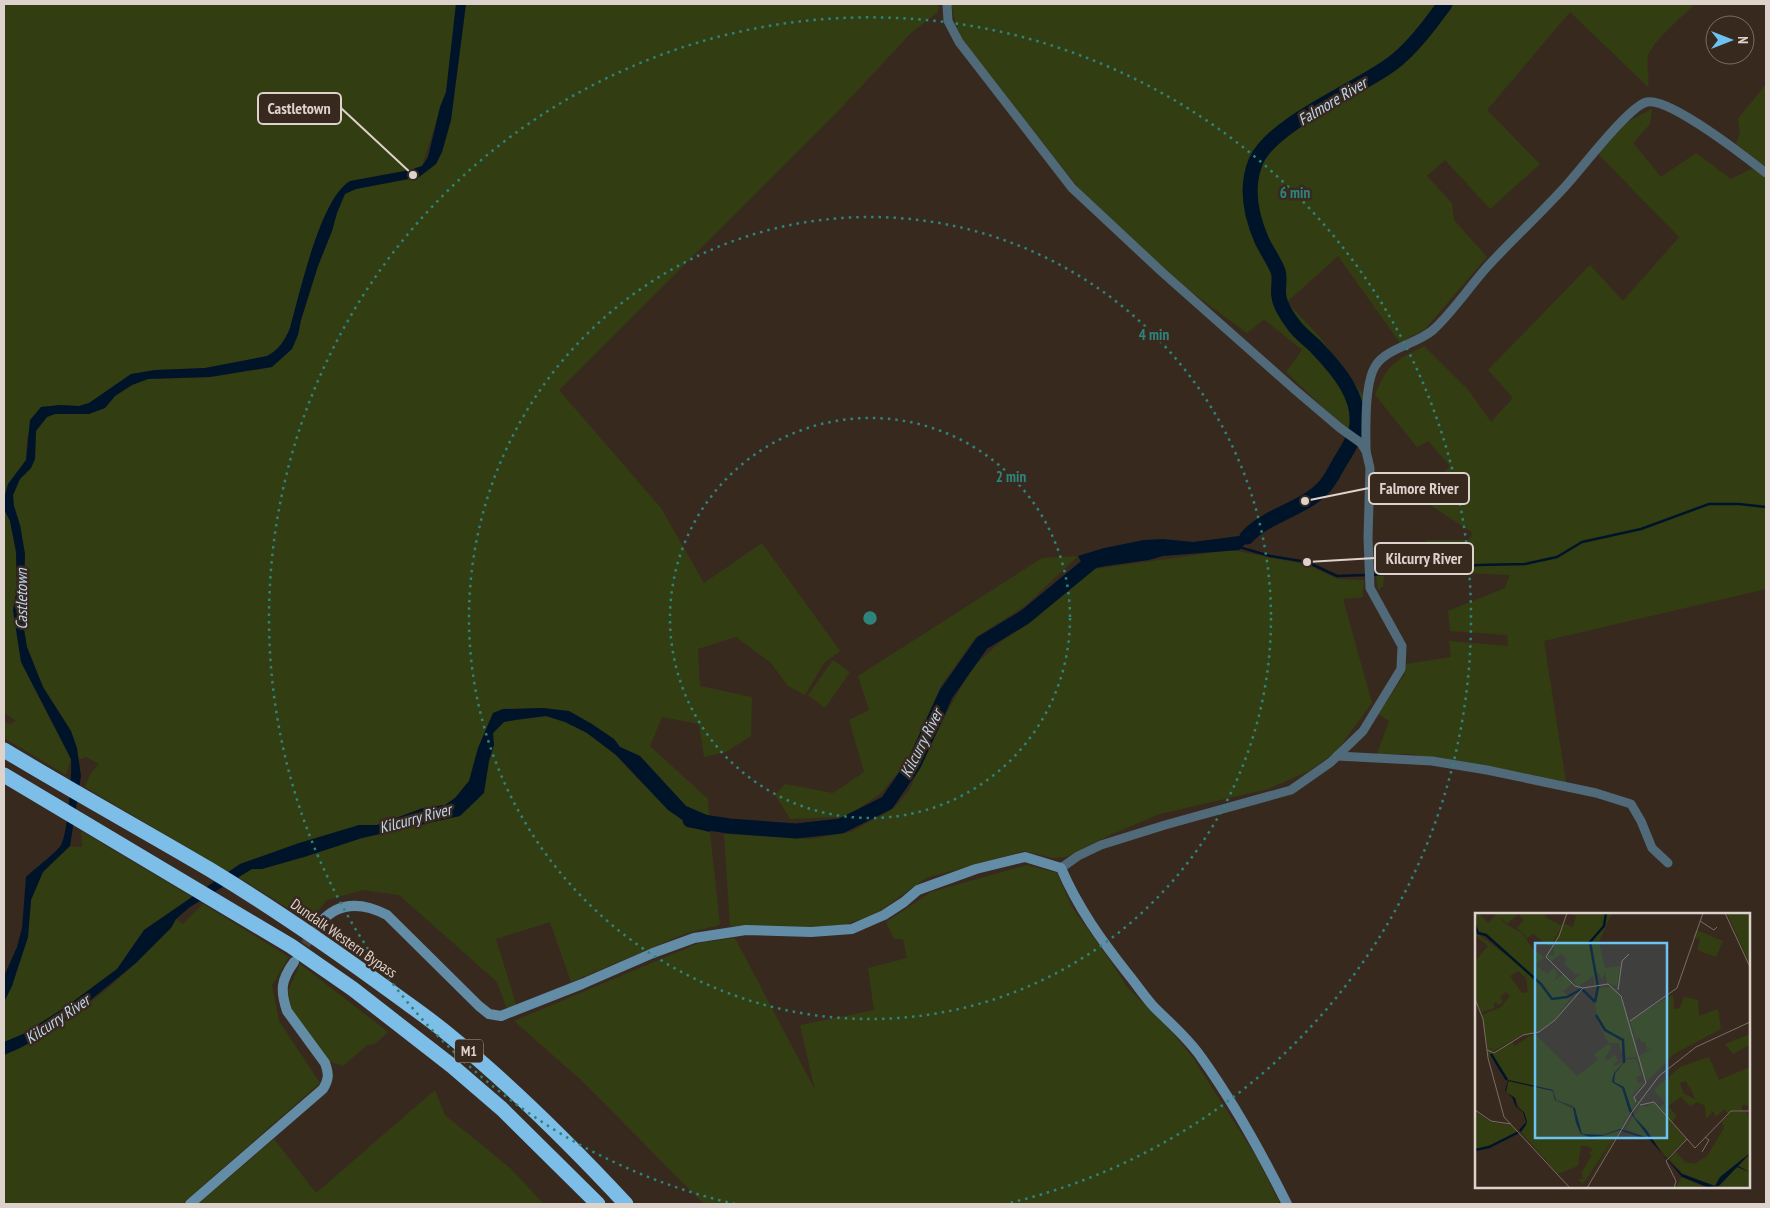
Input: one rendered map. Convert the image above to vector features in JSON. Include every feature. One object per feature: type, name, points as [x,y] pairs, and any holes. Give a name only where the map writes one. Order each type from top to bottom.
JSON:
[{"type":"highway","name":"Dundalk Western Bypass","points":[[4,750],[236,886],[363,971],[448,1033],[493,1071],[557,1132],[626,1204]]},
{"type":"highway","name":"M1","points":[[4,776],[291,946],[384,1012],[502,1109],[598,1204]]},
{"type":"street","points":[[947,4],[948,21],[959,42],[1072,188],[1163,272],[1363,447]]},
{"type":"street","points":[[1061,868],[1078,856],[1101,846],[1165,825],[1291,790],[1331,762],[1363,731],[1401,669],[1402,646],[1370,588],[1368,562],[1370,468],[1363,447],[1369,381],[1376,365],[1386,356],[1421,339],[1434,329],[1489,266],[1562,191],[1588,159],[1636,108],[1647,102],[1658,103],[1674,110],[1726,142],[1766,172]]},
{"type":"street","points":[[1337,756],[1432,761],[1487,770],[1596,793],[1631,804],[1641,821],[1652,848],[1668,862]]},
{"type":"street","points":[[319,924],[326,915],[346,906],[373,908],[387,915],[489,1014],[501,1016],[694,938],[746,930],[811,932],[852,929],[884,914],[904,902],[918,890],[976,868],[1025,856],[1061,868],[1072,893],[1094,930],[1154,1006],[1172,1023],[1200,1056],[1248,1132],[1287,1204]]},
{"type":"street","points":[[190,1204],[323,1089],[328,1080],[325,1063],[291,1018],[284,1004],[282,994],[283,981],[286,972],[294,962]]},
{"type":"green space","points":[[4,4],[456,4],[446,92],[422,166],[350,181],[339,191],[320,226],[305,271],[290,328],[284,341],[278,348],[267,356],[205,368],[155,370],[131,374],[89,403],[79,406],[41,407],[27,437],[26,460],[8,484],[4,499]]},
{"type":"green space","points":[[466,4],[938,4],[938,12],[911,33],[842,107],[559,390],[661,508],[704,583],[762,543],[840,651],[824,663],[805,695],[788,686],[771,663],[736,637],[698,649],[700,686],[752,697],[751,736],[726,752],[704,757],[699,724],[662,717],[650,746],[708,799],[709,816],[686,806],[640,756],[620,747],[614,739],[569,711],[543,708],[503,709],[493,713],[478,748],[469,781],[455,798],[445,805],[423,808],[377,825],[359,825],[240,864],[228,872],[85,787],[91,773],[99,764],[86,757],[78,760],[77,748],[71,731],[43,687],[27,647],[23,623],[25,554],[13,495],[20,479],[31,468],[35,459],[36,431],[47,417],[55,414],[89,414],[105,408],[115,396],[132,385],[148,379],[210,377],[272,367],[298,335],[318,266],[345,193],[356,189],[419,177],[436,164],[442,152],[451,120]]},
{"type":"green space","points":[[951,4],[1695,4],[1650,50],[1648,56],[1648,87],[1570,12],[1487,110],[1540,164],[1490,209],[1445,160],[1427,176],[1452,203],[1454,220],[1487,257],[1425,329],[1400,343],[1338,256],[1287,302],[1319,336],[1364,396],[1362,439],[1344,427],[1286,372],[1302,350],[1264,319],[1247,333],[1179,283],[1080,190],[958,34]]},
{"type":"green space","points":[[1766,84],[1766,167],[1736,144],[1740,133],[1738,119]]},
{"type":"green space","points":[[1652,109],[1650,124],[1633,143],[1661,177],[1696,153],[1731,179],[1753,168],[1766,178],[1766,589],[1544,641],[1566,782],[1410,754],[1377,754],[1389,721],[1378,714],[1405,674],[1406,664],[1451,657],[1449,641],[1508,646],[1507,635],[1450,631],[1448,611],[1505,588],[1510,575],[1442,572],[1435,565],[1385,570],[1383,586],[1378,590],[1372,551],[1408,553],[1428,540],[1468,540],[1473,533],[1421,499],[1450,466],[1428,441],[1417,447],[1375,395],[1384,376],[1393,364],[1424,346],[1469,391],[1491,422],[1513,398],[1488,370],[1590,265],[1623,301],[1679,237],[1597,153],[1627,122]]},
{"type":"green space","points":[[4,509],[10,521],[16,552],[17,589],[13,610],[21,662],[71,759],[66,775],[4,738],[4,721],[9,724],[16,721],[4,713]]},
{"type":"green space","points":[[1232,550],[1305,564],[1338,579],[1364,580],[1363,597],[1343,599],[1372,703],[1336,752],[1309,771],[1268,789],[1160,814],[1110,835],[1066,857],[1052,858],[1024,851],[926,878],[874,915],[843,925],[793,928],[730,926],[724,834],[811,839],[851,832],[893,809],[908,792],[944,718],[972,668],[999,643],[1028,624],[1094,569]]},
{"type":"green space","points":[[1078,556],[1025,606],[976,637],[942,684],[907,762],[881,793],[847,817],[790,819],[775,795],[785,784],[833,793],[864,772],[849,720],[869,710],[858,676],[1042,558]]},
{"type":"green space","points":[[833,660],[850,672],[825,708],[808,695]]},
{"type":"green space","points":[[546,716],[565,722],[587,733],[616,755],[639,780],[694,828],[710,832],[720,925],[687,933],[571,982],[550,922],[496,939],[516,1004],[507,1009],[497,982],[399,895],[363,890],[327,900],[318,911],[312,923],[238,877],[252,869],[262,869],[362,838],[425,825],[484,793],[493,733],[503,722]]},
{"type":"green space","points":[[81,831],[192,897],[144,930],[117,969],[67,1006],[23,1035],[4,1042],[4,1002],[12,986],[28,937],[31,900],[43,871],[70,846],[82,847]]},
{"type":"green space","points":[[1027,865],[1057,873],[1072,907],[1127,987],[1171,1031],[1193,1058],[1257,1158],[1280,1204],[704,1204],[581,1080],[514,1021],[699,943],[735,938],[815,1090],[800,1025],[874,1010],[868,968],[907,958],[903,939],[894,939],[886,922],[931,892]]},
{"type":"green space","points":[[203,904],[289,957],[272,985],[279,1021],[320,1083],[182,1204],[4,1204],[4,1055],[43,1035],[82,1009],[135,963],[167,931],[176,919],[183,924]]},
{"type":"green space","points":[[300,964],[388,1032],[375,1044],[367,1045],[343,1066],[328,1061],[291,1009],[288,991]]},
{"type":"green space","points":[[435,1090],[445,1115],[510,1168],[544,1204],[198,1204],[274,1139],[316,1193]]},
{"type":"water","points":[[456,4],[466,4],[451,120],[442,152],[436,164],[419,177],[356,189],[345,194],[318,266],[298,335],[292,349],[272,367],[210,377],[148,379],[132,385],[115,396],[105,408],[89,414],[55,414],[47,417],[36,431],[35,459],[31,468],[20,479],[13,495],[25,554],[23,623],[27,647],[43,687],[71,731],[77,748],[81,776],[70,846],[43,872],[31,900],[28,937],[12,986],[4,1002],[4,976],[17,947],[22,928],[26,877],[61,845],[68,816],[71,777],[71,759],[21,662],[13,610],[17,589],[16,552],[10,521],[4,509],[4,499],[8,484],[26,460],[30,420],[41,407],[79,406],[89,403],[131,374],[155,370],[205,368],[267,356],[278,348],[284,341],[290,328],[305,271],[320,226],[339,191],[350,181],[422,166],[428,157],[440,107],[446,92]]},
{"type":"water","points":[[1259,521],[1263,528],[1239,550],[1163,556],[1149,560],[1085,569],[1078,556],[1104,548],[1144,540],[1163,539],[1193,542],[1239,536]]},
{"type":"water","points":[[543,708],[569,711],[614,739],[620,747],[640,756],[686,806],[709,816],[710,832],[694,828],[668,810],[616,755],[587,733],[565,722],[546,716],[504,722],[493,733],[494,745],[489,761],[484,793],[460,816],[362,838],[262,869],[252,869],[190,907],[176,919],[171,928],[136,963],[76,1012],[44,1035],[4,1055],[4,1042],[23,1034],[67,1006],[117,969],[144,930],[240,864],[299,843],[359,825],[377,825],[423,808],[445,805],[455,798],[469,781],[478,748],[493,713],[503,709]]},
{"type":"waterway","name":"Falmore River","points":[[1247,537],[1265,523],[1317,494],[1325,486],[1352,440],[1356,430],[1357,418],[1356,407],[1347,385],[1333,365],[1295,327],[1281,304],[1278,271],[1262,241],[1252,212],[1250,191],[1256,161],[1265,147],[1298,120],[1393,63],[1407,51],[1445,4]]},
{"type":"waterway","name":"Kilcurry River","points":[[1372,575],[1478,565],[1525,564],[1557,557],[1582,542],[1641,529],[1709,504],[1739,504],[1766,507]]},
{"type":"waterway","name":"Kilcurry River","points":[[1239,547],[1270,556],[1307,562],[1337,576],[1366,575]]},
{"type":"waterway","name":"Kilcurry River","points":[[690,820],[729,826],[796,831],[841,826],[887,803],[914,764],[946,694],[982,643],[1025,617],[1093,561],[1102,559]]},
{"type":"tunnel","points":[[297,957],[319,924]]},
{"type":"place","name":"Castletown","points":[[413,175]]},
{"type":"place","name":"Falmore River","points":[[1305,501]]},
{"type":"place","name":"Kilcurry River","points":[[1307,562]]}]
